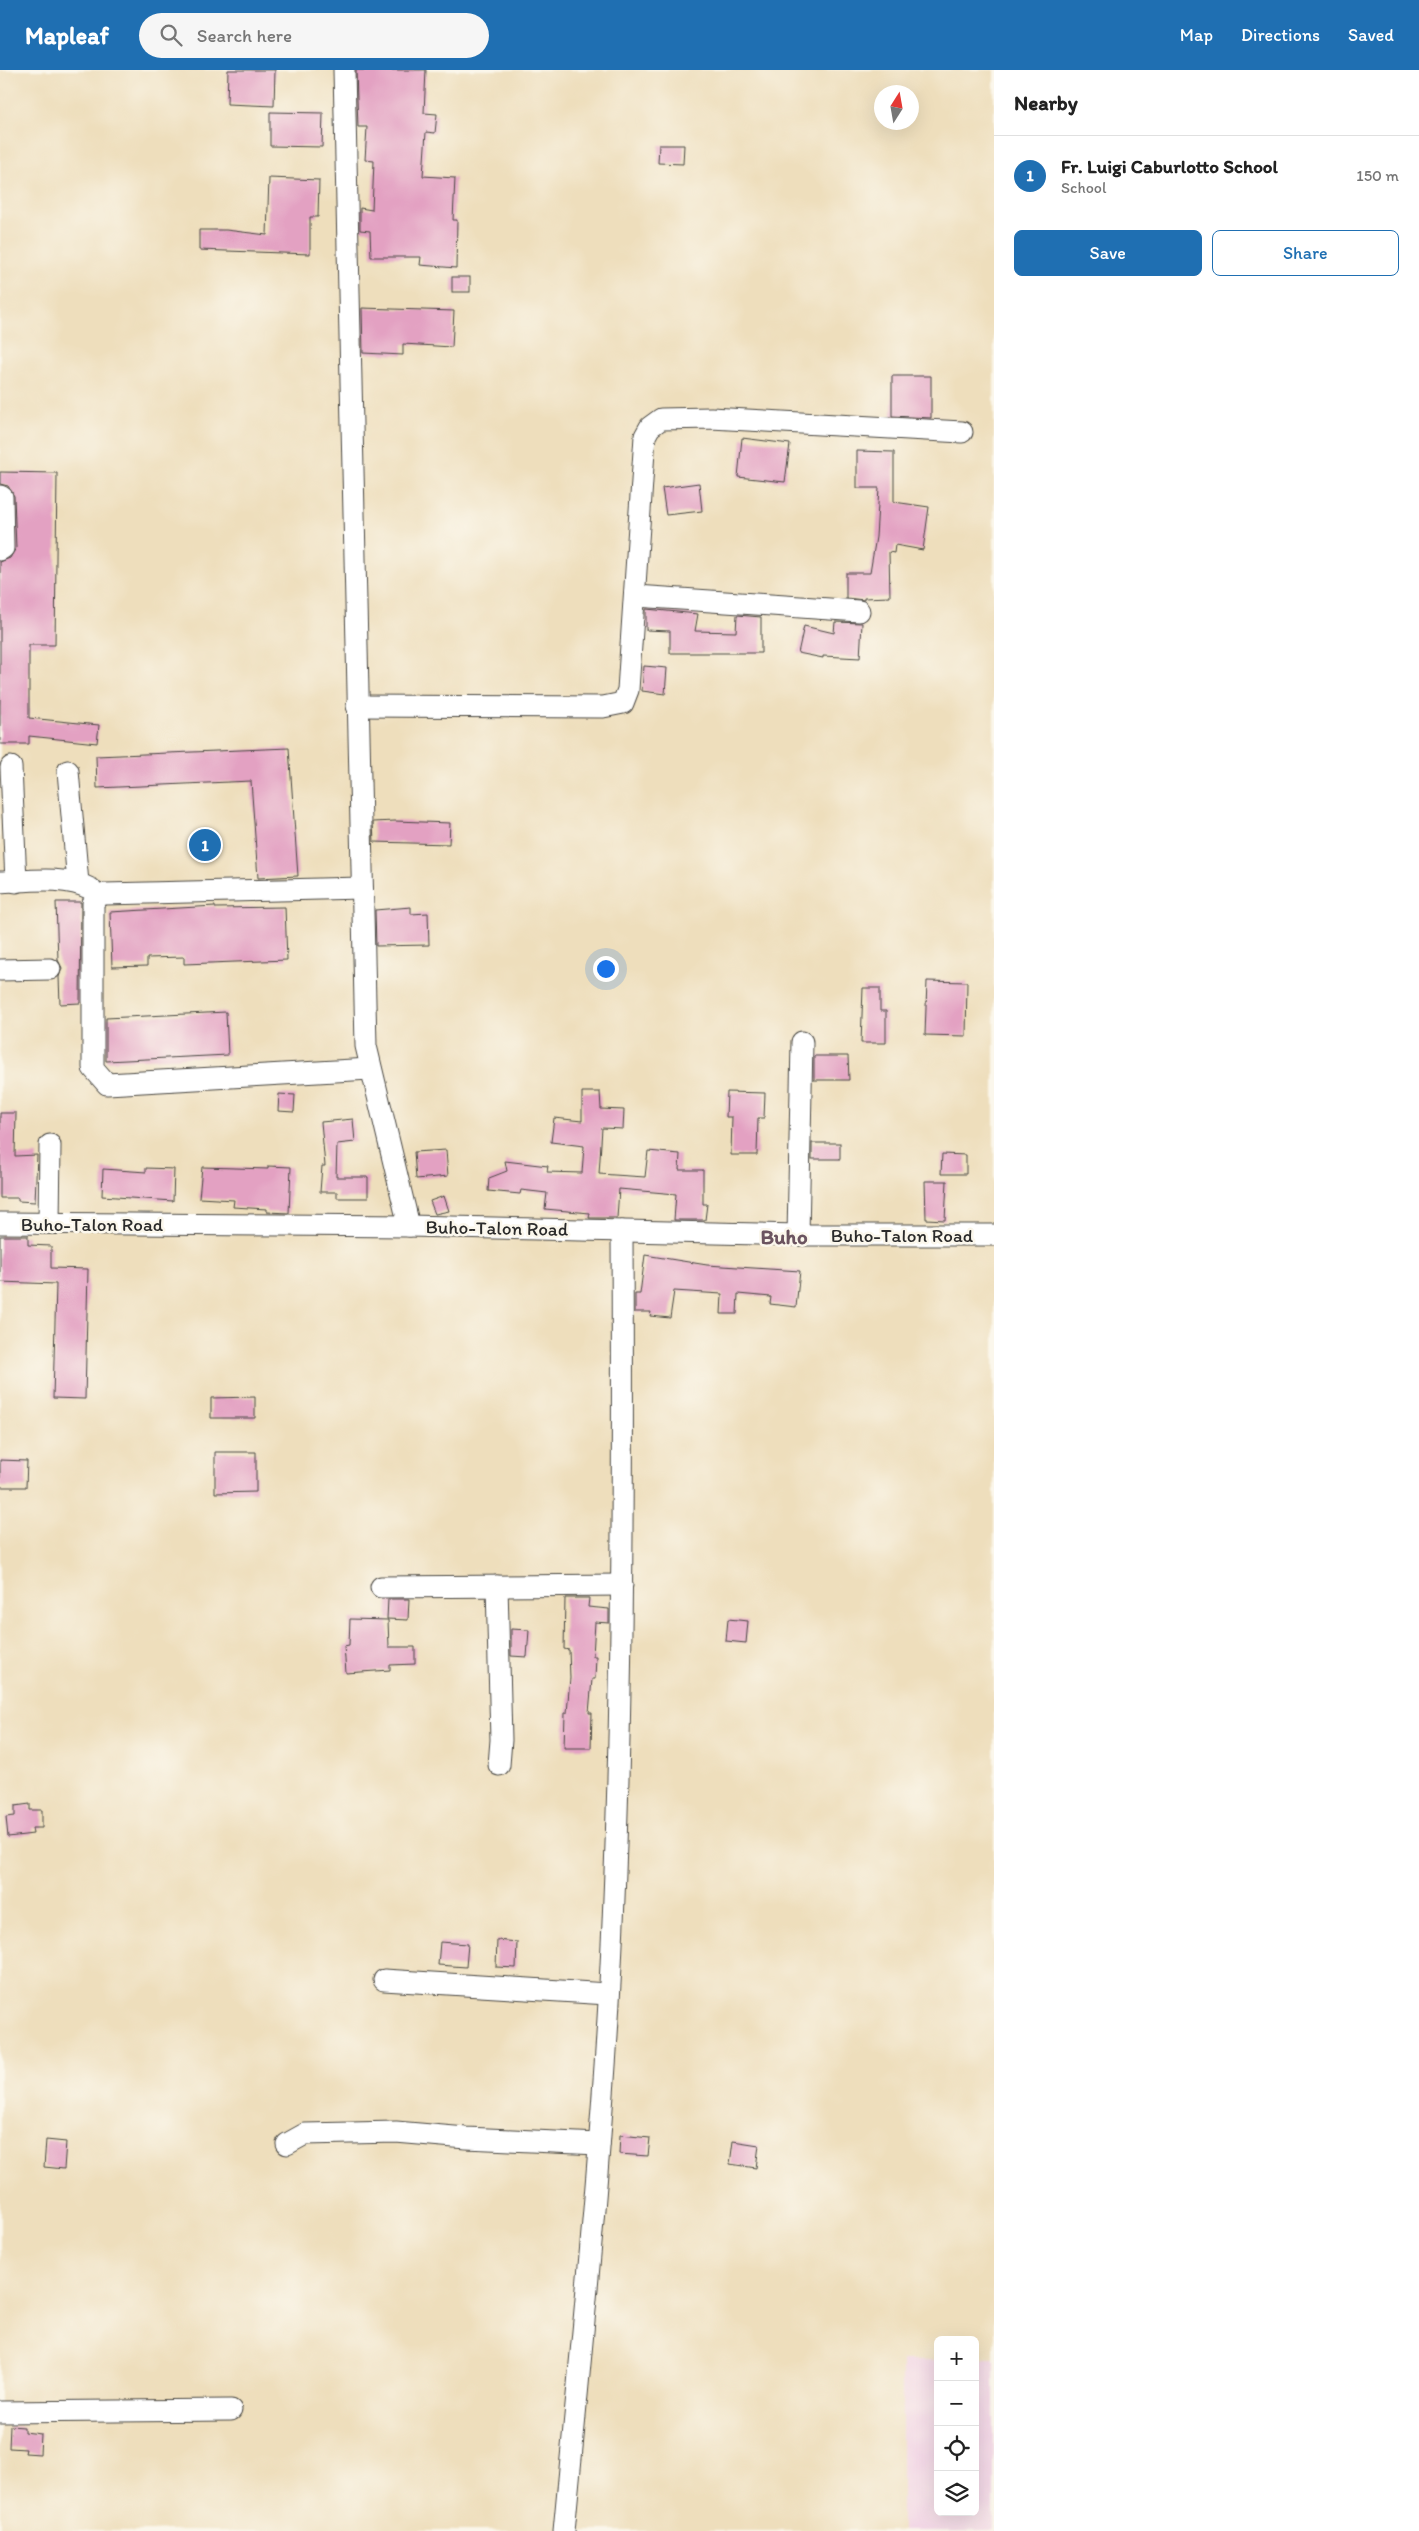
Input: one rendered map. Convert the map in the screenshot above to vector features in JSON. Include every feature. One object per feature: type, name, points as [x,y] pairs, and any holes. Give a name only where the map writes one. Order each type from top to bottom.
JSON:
[{"type":"street","points":[[344,70],[366,1046],[409,1226]]},
{"type":"street","points":[[357,706],[603,707],[623,703],[628,690],[636,596],[645,436],[650,426],[661,419],[711,418],[962,432]]},
{"type":"street","points":[[0,496],[2,497],[3,548],[0,550]]},
{"type":"street","points":[[636,596],[859,611]]},
{"type":"street","points":[[11,767],[8,882],[78,883],[90,888],[98,896]]},
{"type":"street","points":[[68,772],[78,883]]},
{"type":"street","points":[[362,888],[104,894],[98,896],[92,903],[93,1068],[107,1084],[370,1069]]},
{"type":"street","points":[[0,970],[50,969]]},
{"type":"street","points":[[798,1235],[802,1042]]},
{"type":"street","points":[[49,1223],[50,1145]]},
{"type":"street","name":"Buho-Talon Road","points":[[0,1223],[409,1226],[798,1235],[994,1236]]},
{"type":"street","points":[[564,2531],[599,2144],[614,1900],[622,1585],[622,1231]]},
{"type":"street","points":[[381,1587],[622,1585]]},
{"type":"street","points":[[497,1586],[501,1740],[499,1765]]},
{"type":"street","points":[[384,1980],[608,1994]]},
{"type":"street","points":[[287,2144],[305,2134],[396,2132],[466,2138],[599,2144]]},
{"type":"street","points":[[0,2412],[231,2410]]},
{"type":"shaded area","points":[[979,2359],[994,2359],[994,2531],[902,2531],[902,2360],[934,2360],[934,2516],[979,2516]]},
{"type":"building","points":[[228,70],[275,70],[274,106],[227,104]]},
{"type":"building","points":[[356,70],[426,70],[424,113],[437,114],[435,133],[426,132],[423,176],[455,178],[453,220],[457,220],[456,268],[420,265],[421,257],[371,257],[370,231],[360,230],[360,208],[372,210],[374,161],[365,160],[367,127],[358,127]]},
{"type":"building","points":[[270,112],[323,113],[322,147],[270,146]]},
{"type":"building","points":[[659,145],[684,145],[683,164],[658,163]]},
{"type":"building","points":[[269,178],[319,180],[318,217],[310,217],[310,254],[199,250],[199,230],[226,230],[267,235]]},
{"type":"building","points":[[452,277],[470,277],[470,292],[452,292]]},
{"type":"building","points":[[362,308],[454,311],[452,347],[403,344],[403,355],[363,353]]},
{"type":"building","points":[[892,376],[931,376],[931,418],[892,416]]},
{"type":"building","points":[[742,438],[790,444],[785,482],[738,477]]},
{"type":"building","points":[[857,451],[894,452],[894,502],[929,507],[923,550],[895,545],[894,553],[889,552],[890,597],[864,598],[864,600],[846,598],[846,573],[870,573],[876,537],[879,488],[857,488]]},
{"type":"building","points":[[0,472],[57,473],[55,645],[29,645],[29,718],[99,725],[97,743],[29,736],[29,744],[0,744],[0,562],[10,558],[16,548],[14,496],[8,486],[0,484]]},
{"type":"building","points":[[699,483],[702,511],[666,515],[662,488]]},
{"type":"building","points":[[646,609],[698,614],[695,631],[736,632],[737,615],[761,617],[761,653],[670,653],[670,631],[646,630]]},
{"type":"building","points":[[835,622],[862,623],[860,658],[823,656],[823,658],[798,653],[804,626],[834,633]]},
{"type":"building","points":[[644,666],[667,668],[665,694],[642,691]]},
{"type":"building","points":[[289,748],[298,876],[258,878],[251,781],[97,788],[96,756]]},
{"type":"building","points":[[373,822],[450,823],[449,844],[374,842]]},
{"type":"building","points":[[56,902],[81,902],[80,1003],[60,1004],[59,977],[62,968],[58,960]]},
{"type":"building","points":[[215,906],[215,908],[285,907],[287,960],[184,964],[184,957],[147,958],[147,966],[112,967],[110,912]]},
{"type":"building","points":[[411,907],[411,914],[428,913],[429,945],[376,946],[375,910]]},
{"type":"building","points":[[927,981],[967,982],[966,1036],[925,1035]]},
{"type":"building","points":[[863,988],[880,988],[880,1011],[886,1011],[886,1043],[861,1043]]},
{"type":"building","points":[[226,1012],[228,1055],[106,1061],[106,1018]]},
{"type":"building","points":[[814,1056],[848,1056],[849,1080],[814,1080]]},
{"type":"building","points":[[582,1092],[600,1092],[601,1109],[624,1110],[623,1129],[602,1128],[599,1174],[645,1177],[648,1151],[680,1154],[679,1170],[703,1170],[703,1204],[707,1204],[705,1220],[674,1220],[676,1194],[619,1189],[617,1218],[589,1218],[590,1213],[545,1209],[547,1193],[521,1190],[520,1194],[488,1191],[489,1178],[507,1171],[505,1161],[548,1166],[547,1172],[582,1173],[584,1146],[551,1142],[554,1118],[582,1121]]},
{"type":"building","points":[[727,1092],[765,1093],[764,1118],[758,1118],[757,1155],[731,1155],[732,1117],[726,1117]]},
{"type":"building","points":[[279,1094],[295,1095],[294,1112],[278,1111]]},
{"type":"building","points":[[0,1113],[16,1113],[15,1156],[37,1155],[35,1202],[18,1201],[18,1198],[0,1198]]},
{"type":"building","points":[[353,1119],[355,1142],[337,1144],[336,1177],[368,1177],[368,1198],[337,1198],[337,1192],[320,1192],[322,1166],[325,1166],[321,1122]]},
{"type":"building","points":[[812,1143],[840,1143],[840,1159],[812,1159]]},
{"type":"building","points":[[446,1150],[448,1176],[416,1179],[414,1152]]},
{"type":"building","points":[[942,1154],[966,1155],[966,1174],[941,1174]]},
{"type":"building","points":[[268,1166],[291,1167],[289,1213],[267,1212],[267,1209],[233,1207],[234,1200],[199,1198],[202,1167],[268,1169]]},
{"type":"building","points":[[146,1168],[174,1169],[173,1201],[102,1196],[103,1169],[146,1172]]},
{"type":"building","points":[[925,1181],[947,1181],[945,1220],[926,1219]]},
{"type":"building","points":[[444,1196],[449,1211],[435,1214],[430,1201]]},
{"type":"building","points":[[0,1236],[28,1236],[28,1245],[51,1246],[51,1268],[88,1269],[85,1399],[53,1398],[56,1284],[0,1282]]},
{"type":"building","points":[[645,1255],[707,1265],[800,1271],[796,1307],[770,1304],[771,1297],[738,1294],[737,1314],[721,1314],[722,1294],[674,1291],[670,1318],[650,1316],[651,1312],[635,1312],[635,1294],[640,1294]]},
{"type":"building","points":[[255,1397],[255,1418],[211,1418],[211,1398]]},
{"type":"building","points":[[215,1452],[256,1452],[256,1492],[215,1493]]},
{"type":"building","points":[[0,1460],[27,1461],[26,1487],[0,1487]]},
{"type":"building","points":[[565,1598],[589,1598],[588,1607],[609,1609],[609,1623],[595,1622],[593,1656],[596,1656],[595,1679],[592,1679],[589,1713],[592,1713],[591,1748],[564,1748],[565,1713],[567,1713],[570,1678],[569,1650],[564,1649]]},
{"type":"building","points":[[388,1599],[409,1599],[408,1620],[387,1619]]},
{"type":"building","points":[[350,1619],[388,1620],[389,1647],[415,1647],[415,1664],[390,1665],[390,1670],[346,1673],[344,1646],[349,1645]]},
{"type":"building","points":[[728,1619],[748,1621],[746,1643],[726,1641]]},
{"type":"building","points":[[511,1629],[529,1630],[527,1657],[511,1656]]},
{"type":"building","points":[[30,1804],[30,1810],[42,1810],[42,1828],[32,1828],[33,1834],[8,1837],[6,1817],[15,1816],[15,1806]]},
{"type":"building","points":[[497,1940],[517,1942],[516,1968],[496,1967]]},
{"type":"building","points":[[440,1942],[468,1944],[466,1967],[438,1965]]},
{"type":"building","points":[[620,2135],[650,2138],[648,2156],[619,2154]]},
{"type":"building","points":[[46,2140],[66,2142],[64,2169],[44,2167]]},
{"type":"building","points":[[733,2141],[759,2145],[756,2168],[730,2164]]},
{"type":"building","points":[[10,2426],[24,2427],[24,2432],[41,2434],[40,2454],[25,2453],[26,2449],[9,2448]]},
{"type":"place","name":"Fr. Luigi Caburlotto School","points":[[205,845]]},
{"type":"district","name":"Buho","points":[[784,1236]]}]
